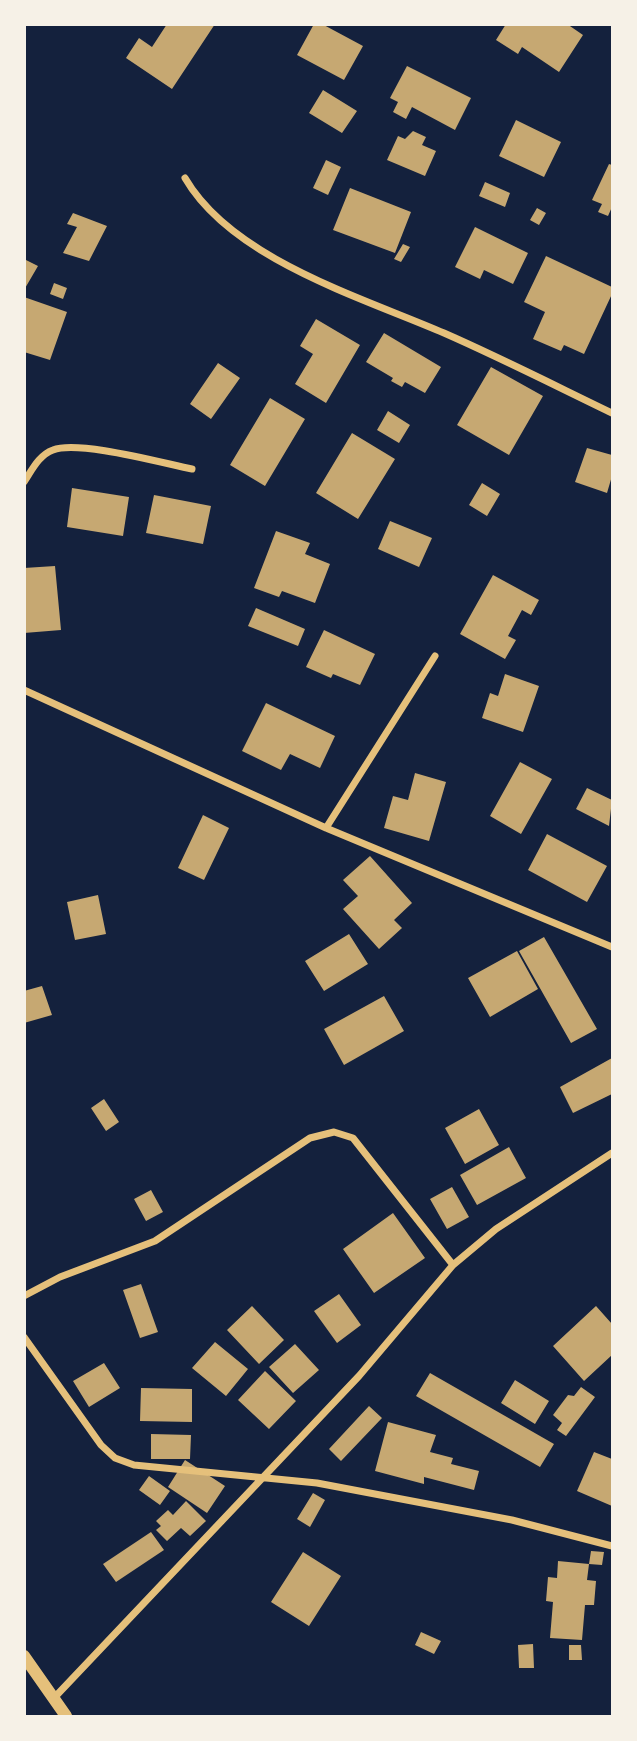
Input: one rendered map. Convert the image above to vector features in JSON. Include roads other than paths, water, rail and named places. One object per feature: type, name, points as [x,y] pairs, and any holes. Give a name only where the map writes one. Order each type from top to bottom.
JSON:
[{"type":"street","points":[[185,178],[196,198],[277,262],[446,334],[612,412]]},
{"type":"street","points":[[24,482],[39,458],[53,450],[74,446],[192,469]]},
{"type":"street","points":[[326,828],[435,656]]},
{"type":"street","points":[[24,690],[326,828],[612,947]]},
{"type":"street","points":[[24,1296],[60,1277],[155,1241],[183,1225],[310,1138],[334,1132],[353,1138],[453,1265]]},
{"type":"street","points":[[54,1698],[359,1376],[453,1265],[496,1229],[612,1153]]},
{"type":"street","points":[[24,1336],[101,1445],[115,1458],[134,1465],[261,1480],[288,1478],[330,1485],[512,1520],[612,1546]]},
{"type":"street","points":[[24,1656],[66,1717]]}]
